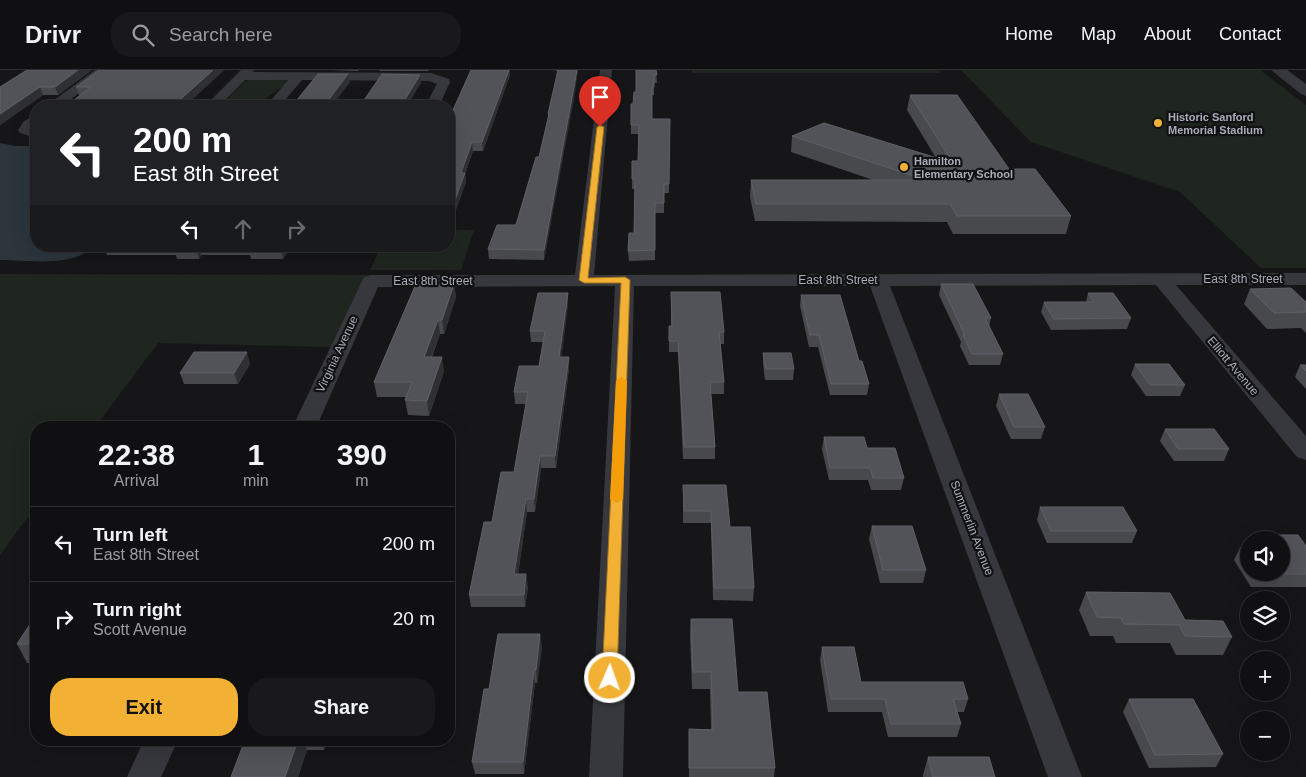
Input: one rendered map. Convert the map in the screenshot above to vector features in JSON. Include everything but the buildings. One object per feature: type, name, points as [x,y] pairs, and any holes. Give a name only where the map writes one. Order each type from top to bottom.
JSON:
[{"type":"street","points":[[61,100],[103,70]]},
{"type":"street","points":[[584,280],[606,70]]},
{"type":"street","points":[[1278,70],[1303,87]]},
{"type":"street","points":[[218,100],[245,73],[299,76],[431,77],[444,82],[435,100]]},
{"type":"street","points":[[278,100],[299,76]]},
{"type":"street","points":[[30,125],[25,130],[30,132]]},
{"type":"street","name":"Elliott Avenue","points":[[1161,279],[1306,452]]},
{"type":"street","name":"East 8th Street","points":[[371,281],[1306,279]]},
{"type":"street","points":[[606,777],[625,280]]},
{"type":"street","name":"Summerlin Avenue","points":[[878,280],[1065,777]]},
{"type":"street","name":"Virginia Avenue","points":[[307,421],[371,281]]},
{"type":"street","points":[[144,777],[158,746]]},
{"type":"shaded area","points":[[692,70],[939,70],[941,73],[692,73]]},
{"type":"shaded area","points":[[961,70],[1260,70],[1306,105],[1306,268],[1261,268],[1180,192],[1031,142]]},
{"type":"shaded area","points":[[286,79],[287,81],[265,100],[226,100],[244,82],[250,80]]},
{"type":"shaded area","points":[[0,143],[30,146],[30,252],[86,252],[62,260],[0,260]]},
{"type":"shaded area","points":[[455,230],[474,230],[461,270],[370,270],[378,252],[455,252]]},
{"type":"shaded area","points":[[0,274],[444,275],[365,276],[331,347],[158,343],[100,421],[30,421],[30,514],[0,555]]},
{"type":"slow traffic","points":[[617,499],[621,381]]},
{"type":"place","name":"Historic Sanford Memorial Stadium","points":[[1158,123]]},
{"type":"place","name":"Hamilton Elementary School","points":[[904,167]]},
{"type":"route","points":[[600,127],[584,280],[625,280],[610,678]]}]
